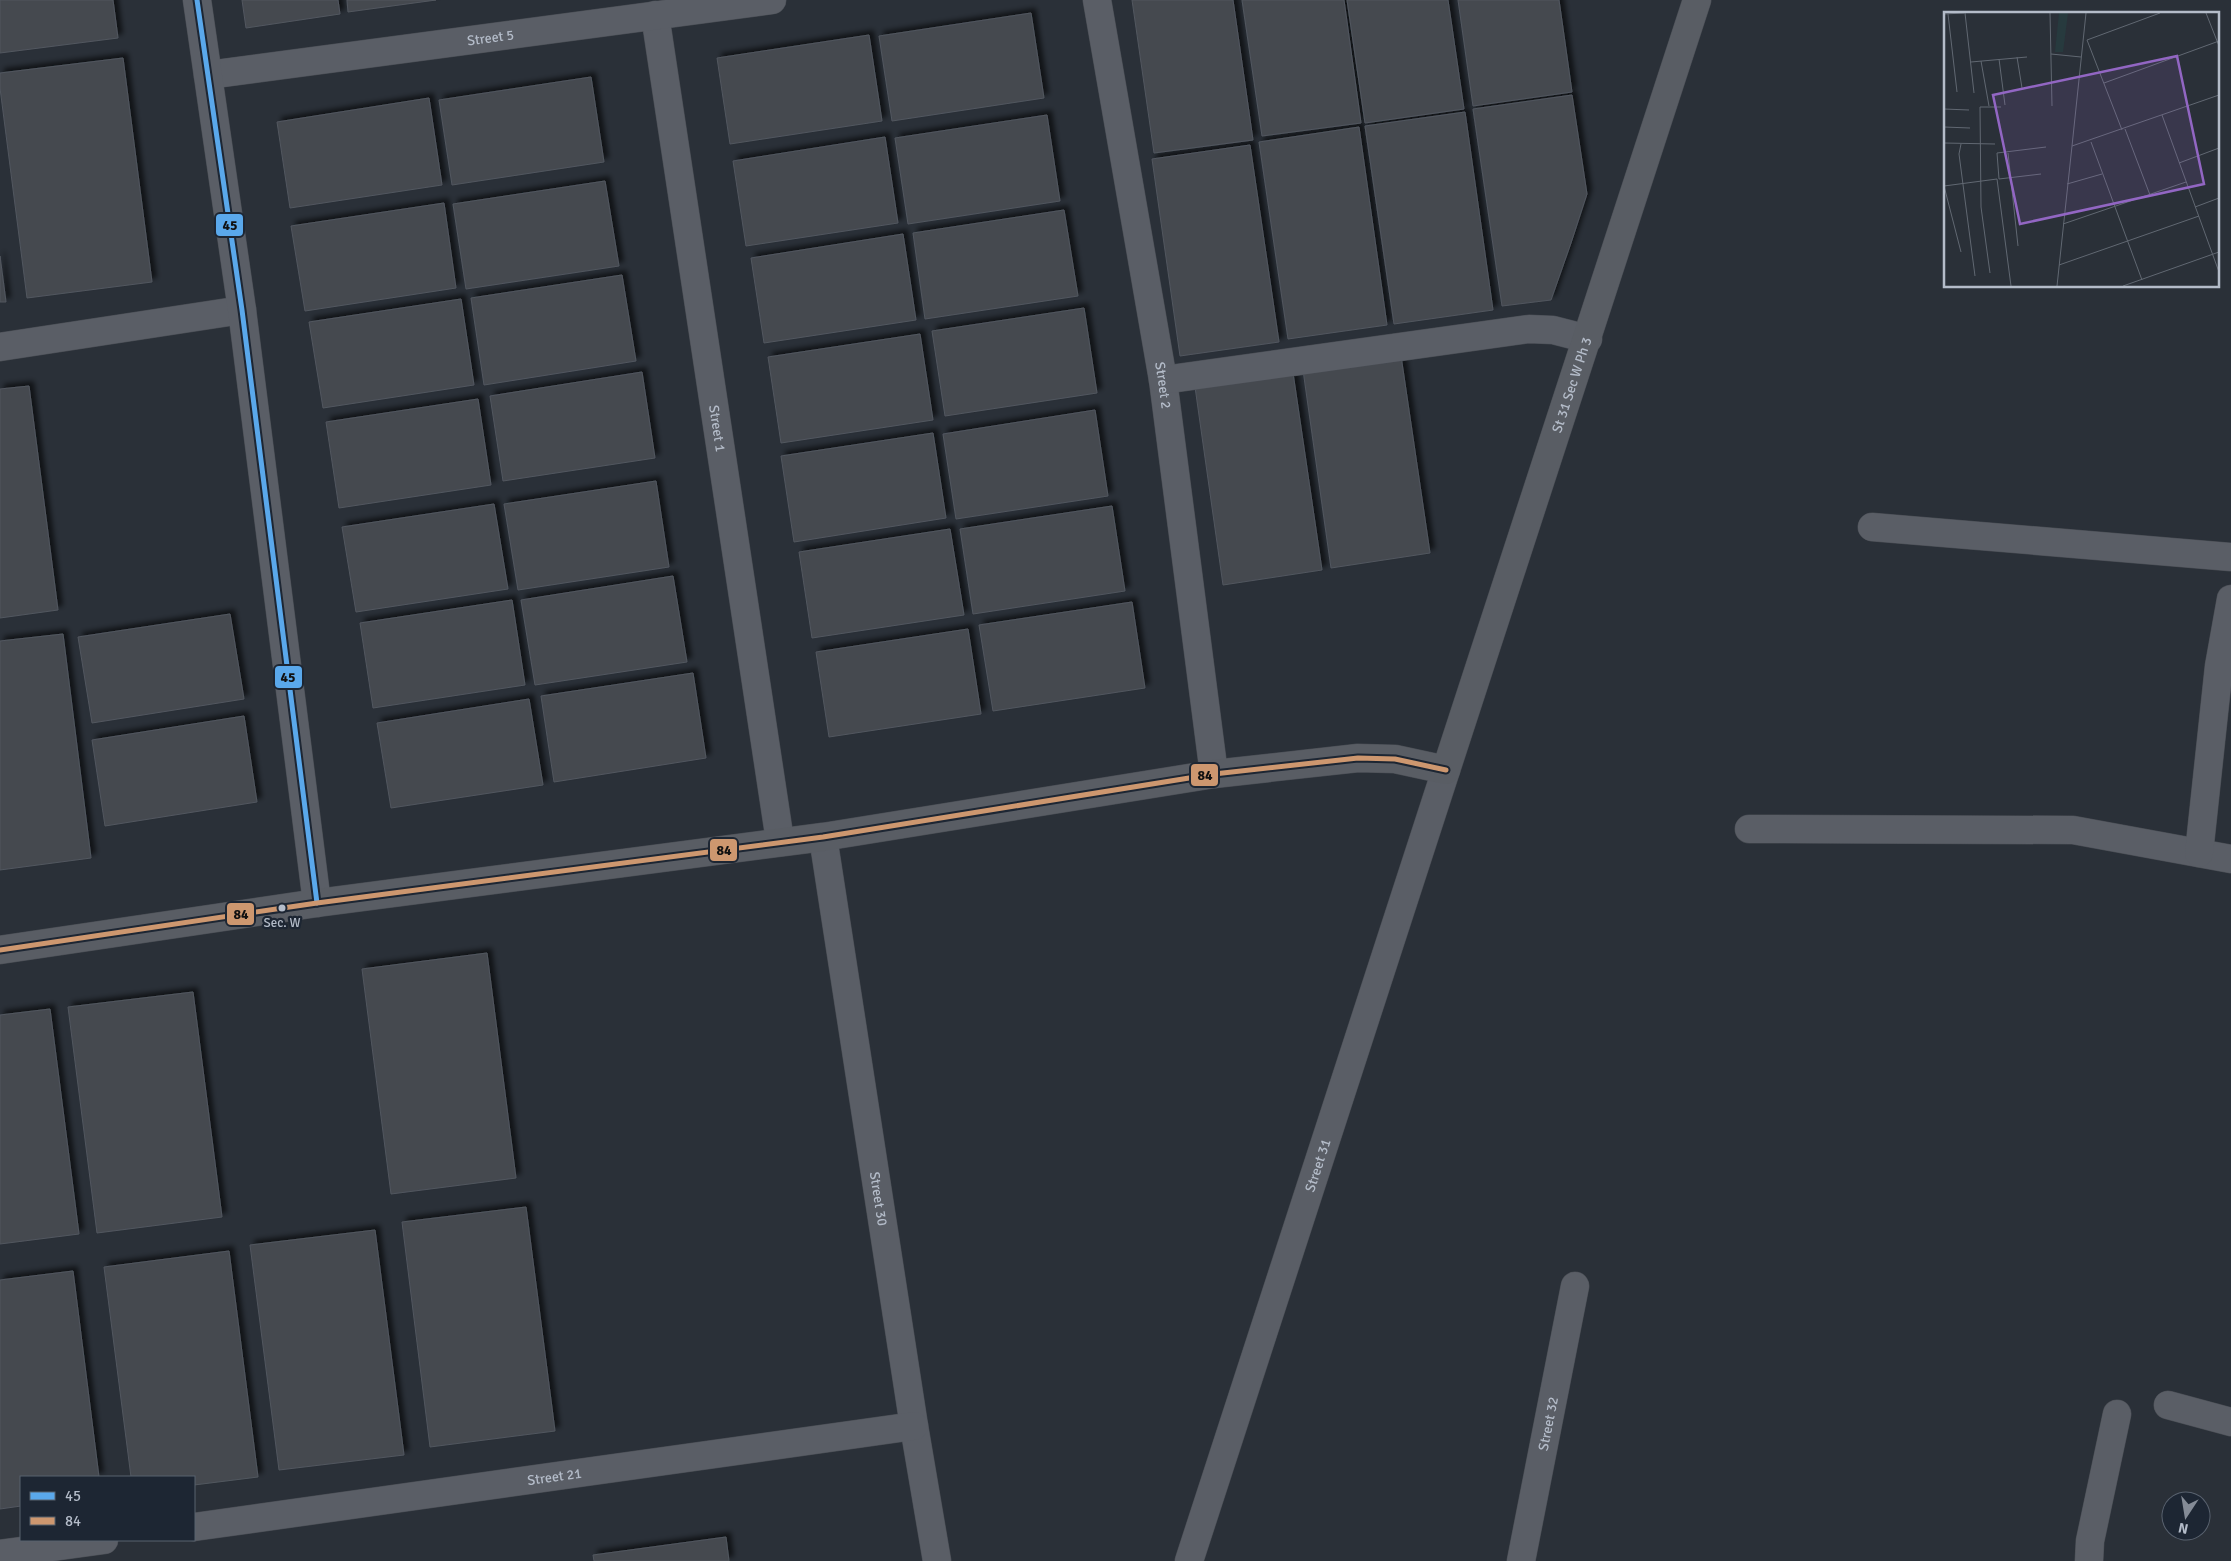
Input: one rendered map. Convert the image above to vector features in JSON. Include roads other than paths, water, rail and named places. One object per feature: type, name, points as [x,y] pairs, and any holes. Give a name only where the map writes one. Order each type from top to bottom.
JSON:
[{"type":"main road","name":"St 31 Sec W Ph 3","points":[[1446,770],[1697,0]]},
{"type":"main road","points":[[0,950],[317,904],[780,841],[823,837],[1214,774],[1358,758],[1395,759],[1446,770]]},
{"type":"street","points":[[197,0],[242,310],[317,904]]},
{"type":"street","name":"Street 5","points":[[208,75],[772,0]]},
{"type":"street","name":"Street 2","points":[[1097,0],[1163,380],[1214,774]]},
{"type":"street","name":"Street 1","points":[[655,15],[780,841]]},
{"type":"street","points":[[0,347],[242,310]]},
{"type":"street","points":[[1163,380],[1529,329],[1553,330],[1588,339]]},
{"type":"street","points":[[1872,527],[2231,558]]},
{"type":"street","points":[[2199,853],[2219,666],[2231,598]]},
{"type":"street","name":"Street 31","points":[[1189,1561],[1446,770]]},
{"type":"street","points":[[1748,829],[2073,830],[2231,859]]},
{"type":"street","name":"Street 30","points":[[823,837],[914,1426],[937,1561]]},
{"type":"street","name":"Street 32","points":[[1521,1561],[1575,1286]]},
{"type":"street","points":[[2168,1405],[2231,1422]]},
{"type":"street","points":[[2089,1561],[2090,1541],[2117,1414]]},
{"type":"street","name":"Street 21","points":[[195,1527],[914,1426]]},
{"type":"street","points":[[0,1554],[97,1541]]},
{"type":"place","name":"Sec. W","points":[[282,908]]}]
